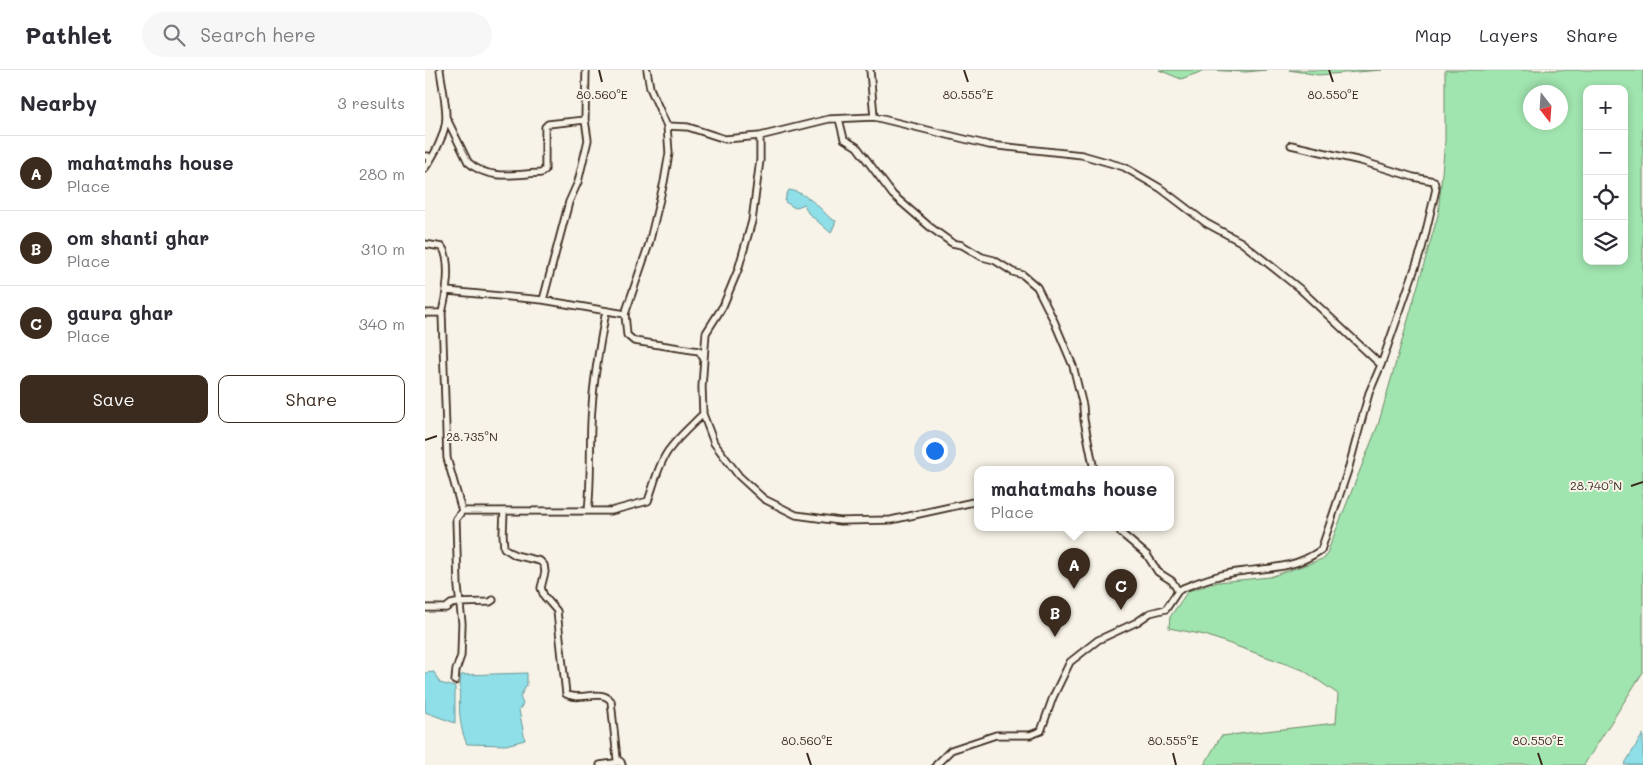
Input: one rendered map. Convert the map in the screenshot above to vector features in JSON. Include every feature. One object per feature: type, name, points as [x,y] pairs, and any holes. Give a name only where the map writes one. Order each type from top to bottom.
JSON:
[{"type":"street","points":[[440,70],[446,117],[468,162],[486,174],[541,173],[545,170],[545,127],[548,124],[585,120]]},
{"type":"street","points":[[543,300],[569,202],[578,182],[588,140],[585,120],[586,70]]},
{"type":"street","points":[[647,70],[650,88],[667,126],[669,153],[649,244],[625,314],[627,335],[634,341],[699,351],[704,359]]},
{"type":"street","points":[[870,70],[874,117]]},
{"type":"street","points":[[425,168],[437,148],[446,117]]},
{"type":"street","points":[[667,126],[688,127],[725,139],[760,136],[829,119],[874,117],[989,145],[1083,156],[1124,167],[1160,188],[1206,223],[1241,242],[1300,289],[1381,365]]},
{"type":"street","points":[[839,119],[844,139],[857,147],[893,195],[930,227],[953,243],[962,245],[982,257],[994,260],[1013,272],[1023,275],[1037,287],[1073,366],[1083,406],[1093,466]]},
{"type":"street","points":[[760,136],[760,160],[752,221],[738,270],[723,306],[706,334],[702,387],[703,414],[714,443],[739,476],[764,499],[796,515],[840,521],[891,520],[974,502]]},
{"type":"street","points":[[935,765],[951,750],[996,735],[1030,735],[1041,731],[1053,697],[1071,662],[1098,640],[1137,622],[1150,613],[1165,609],[1178,591],[1195,583],[1232,573],[1257,571],[1292,564],[1310,558],[1321,550],[1348,470],[1369,393],[1381,365],[1422,248],[1436,189],[1434,181],[1413,177],[1361,161],[1291,145]]},
{"type":"street","points":[[425,156],[428,156],[430,161]]},
{"type":"street","points":[[425,244],[442,247],[446,252],[447,290],[442,313],[447,458],[462,511]]},
{"type":"street","points":[[447,290],[543,300],[625,314]]},
{"type":"street","points":[[588,511],[591,488],[592,408],[596,363],[605,311]]},
{"type":"street","points":[[425,313],[442,313]]},
{"type":"street","points":[[462,511],[611,510],[648,501],[657,473],[667,452],[684,431],[703,414]]},
{"type":"street","points":[[455,681],[456,670],[461,656],[461,604],[458,587],[456,519],[462,511]]},
{"type":"street","points":[[504,511],[504,548],[515,555],[540,561],[544,565],[545,572],[541,588],[544,596],[557,611],[566,694],[571,697],[601,695],[608,697],[611,701],[617,759],[622,763]]},
{"type":"street","points":[[1120,531],[1147,555],[1158,572],[1172,581],[1178,591]]},
{"type":"street","points":[[425,608],[446,608],[451,604],[490,602],[493,600]]},
{"type":"street","points":[[600,765],[622,763]]},
{"type":"green space","points":[[1159,70],[1206,70],[1181,79]]},
{"type":"green space","points":[[1206,70],[1266,70],[1246,72]]},
{"type":"green space","points":[[1289,70],[1382,70],[1318,75]]},
{"type":"green space","points":[[1445,70],[1643,70],[1643,672],[1584,765],[1204,765],[1221,736],[1336,723],[1338,694],[1303,670],[1205,635],[1169,628],[1170,617],[1188,591],[1218,582],[1270,577],[1325,558],[1378,425],[1438,215],[1445,141]]},
{"type":"water","points":[[789,190],[807,197],[831,219],[836,221],[831,233],[808,213],[804,204],[795,208],[785,202]]},
{"type":"water","points":[[434,672],[440,683],[455,687],[455,723],[425,712],[425,673]]},
{"type":"water","points":[[527,673],[527,684],[520,697],[523,704],[519,710],[525,740],[506,745],[467,744],[460,719],[461,675]]},
{"type":"water","points":[[1643,734],[1643,765],[1624,765]]},
{"type":"place","name":"mahatmahs house","points":[[1074,589]]},
{"type":"place","name":"gaura ghar","points":[[1121,610]]},
{"type":"place","name":"om shanti ghar","points":[[1055,637]]}]
